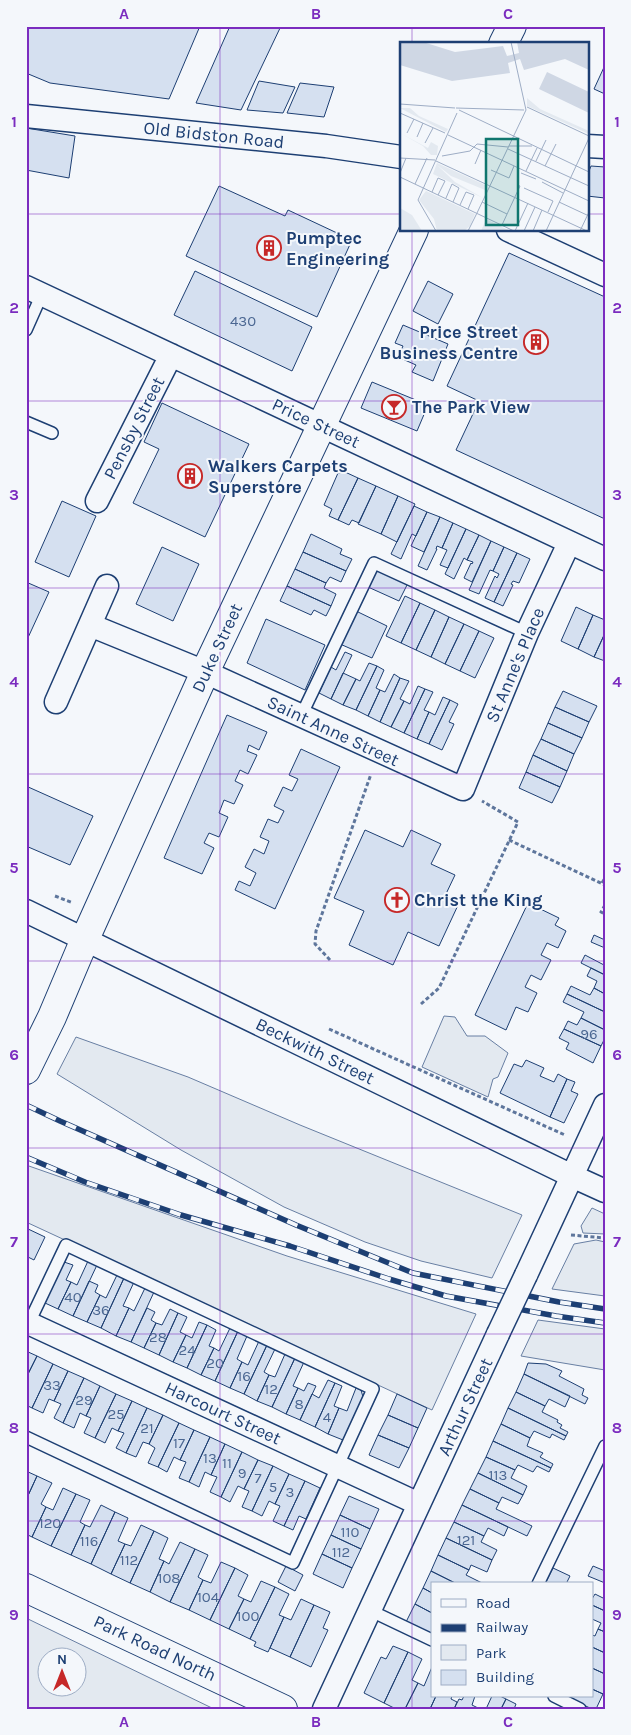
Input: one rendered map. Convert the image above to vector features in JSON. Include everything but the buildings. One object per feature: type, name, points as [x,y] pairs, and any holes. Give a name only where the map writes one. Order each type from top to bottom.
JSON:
[{"type":"main road","points":[[504,42],[512,26]]},
{"type":"main road","name":"Duke Street","points":[[26,1070],[52,1017],[96,914],[205,672],[414,231]]},
{"type":"main road","name":"Park Road North","points":[[26,1588],[283,1709]]},
{"type":"street","name":"Old Bidston Road","points":[[26,116],[326,146],[400,157]]},
{"type":"street","points":[[588,146],[605,147]]},
{"type":"street","points":[[510,231],[605,275]]},
{"type":"street","name":"Price Street","points":[[34,291],[605,559]]},
{"type":"street","name":"Pensby Street","points":[[97,501],[171,355]]},
{"type":"street","name":"St Anne's Place","points":[[462,789],[527,634],[569,543]]},
{"type":"street","points":[[56,702],[107,586]]},
{"type":"street","name":"Saint Anne Street","points":[[90,625],[205,672],[462,789]]},
{"type":"street","name":"Beckwith Street","points":[[26,911],[605,1191]]},
{"type":"street","name":"Arthur Street","points":[[324,1709],[605,1104]]},
{"type":"street","name":"Harcourt Street","points":[[27,1325],[419,1504]]},
{"type":"lane","points":[[26,330],[34,291]]},
{"type":"lane","points":[[26,422],[52,434]]},
{"type":"lane","points":[[300,716],[374,563],[527,634]]},
{"type":"lane","points":[[26,1437],[293,1563],[373,1389],[66,1245],[27,1325]]},
{"type":"lane","points":[[539,1582],[605,1446]]},
{"type":"lane","points":[[369,1610],[431,1640]]},
{"type":"lane","points":[[558,1698],[580,1709]]},
{"type":"path","points":[[330,960],[315,944],[316,931],[379,752]]},
{"type":"path","points":[[421,1004],[439,988],[518,822],[462,789]]},
{"type":"path","points":[[510,840],[604,884],[605,878]]},
{"type":"path","points":[[54,896],[96,914]]},
{"type":"path","points":[[605,905],[601,912],[605,914]]},
{"type":"path","points":[[321,1025],[586,1144]]},
{"type":"path","points":[[545,1233],[605,1238]]},
{"type":"green space","points":[[444,1016],[455,1017],[467,1036],[485,1036],[508,1053],[498,1077],[493,1079],[488,1097],[422,1067]]},
{"type":"green space","points":[[76,1037],[188,1077],[300,1125],[522,1215],[492,1278],[421,1261],[365,1242],[284,1207],[181,1150],[57,1074]]},
{"type":"green space","points":[[26,1165],[287,1256],[476,1314],[432,1410],[26,1222]]},
{"type":"green space","points":[[592,1208],[605,1214],[605,1234],[583,1233],[581,1226]]},
{"type":"green space","points":[[596,1240],[605,1242],[605,1296],[552,1289],[574,1244]]},
{"type":"green space","points":[[538,1320],[605,1329],[605,1370],[521,1356]]},
{"type":"green space","points":[[26,1618],[88,1648],[38,1648],[38,1698],[88,1698],[88,1648],[214,1709],[26,1709]]},
{"type":"railway","points":[[26,1105],[296,1225],[413,1273],[559,1302],[605,1309]]},
{"type":"railway","points":[[26,1157],[85,1182],[181,1215],[290,1246],[446,1296],[605,1323]]},
{"type":"place","name":"Pumptec Engineering","points":[[269,248]]},
{"type":"place","name":"Price Street Business Centre","points":[[536,342]]},
{"type":"place","name":"The Park View","points":[[394,407]]},
{"type":"place","name":"Walkers Carpets Superstore","points":[[190,476]]},
{"type":"place","name":"Christ the King","points":[[397,900]]}]
